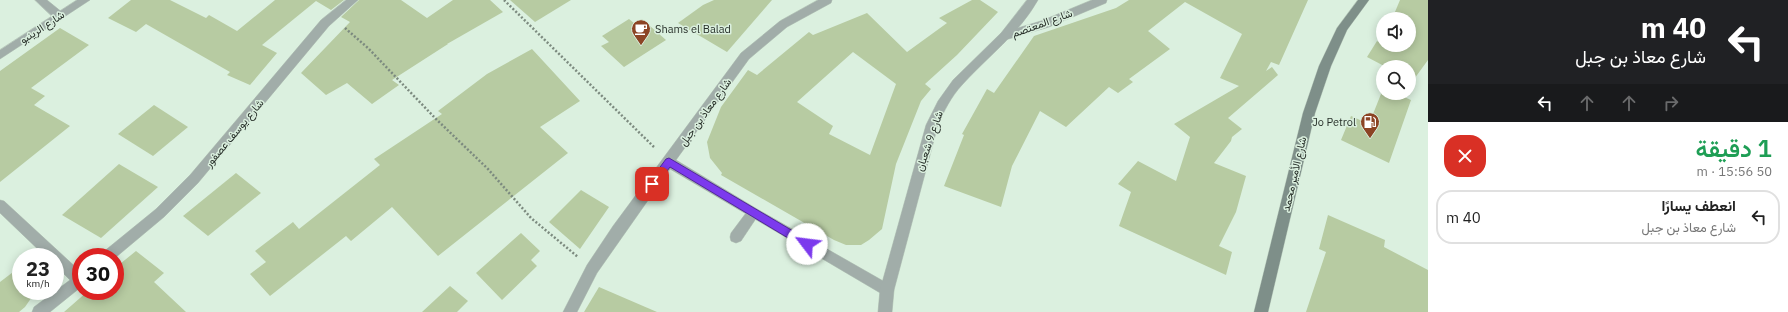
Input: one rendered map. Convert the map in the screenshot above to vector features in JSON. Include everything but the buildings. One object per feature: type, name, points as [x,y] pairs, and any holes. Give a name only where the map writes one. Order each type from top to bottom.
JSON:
[{"type":"main road","name":"شارع الأمير محمد","points":[[1261,312],[1308,113],[1325,66],[1342,28],[1364,0]]},
{"type":"street","points":[[40,0],[59,16]]},
{"type":"street","name":"شارع الرينبو","points":[[0,55],[85,0]]},
{"type":"street","name":"شارع يوسف عصفور","points":[[119,248],[160,213],[194,179],[332,17],[353,0]]},
{"type":"street","name":"شارع معاذ بن جبل","points":[[570,312],[592,269],[618,230],[745,56],[766,35],[804,11],[827,0]]},
{"type":"street","name":"شارع 9 شعبان","points":[[885,312],[887,290],[920,164],[932,125],[942,104],[957,83],[1005,36],[1033,0]]},
{"type":"street","name":"شارع المعتصم","points":[[1005,36],[1045,24],[1102,0]]},
{"type":"street","points":[[669,162],[753,213],[887,290]]},
{"type":"street","points":[[0,205],[45,248]]},
{"type":"street","points":[[736,237],[753,213]]},
{"type":"street","points":[[64,265],[72,273]]},
{"type":"street","points":[[39,312],[72,286]]},
{"type":"path","points":[[504,0],[669,162]]},
{"type":"path","points":[[332,17],[368,48],[436,119],[488,169],[531,218],[592,269]]},
{"type":"place","name":"Shams el Balad","points":[[641,46]]},
{"type":"place","name":"Jo Petrol","points":[[1370,139]]},
{"type":"route","points":[[652,184],[669,162],[807,244]]}]
